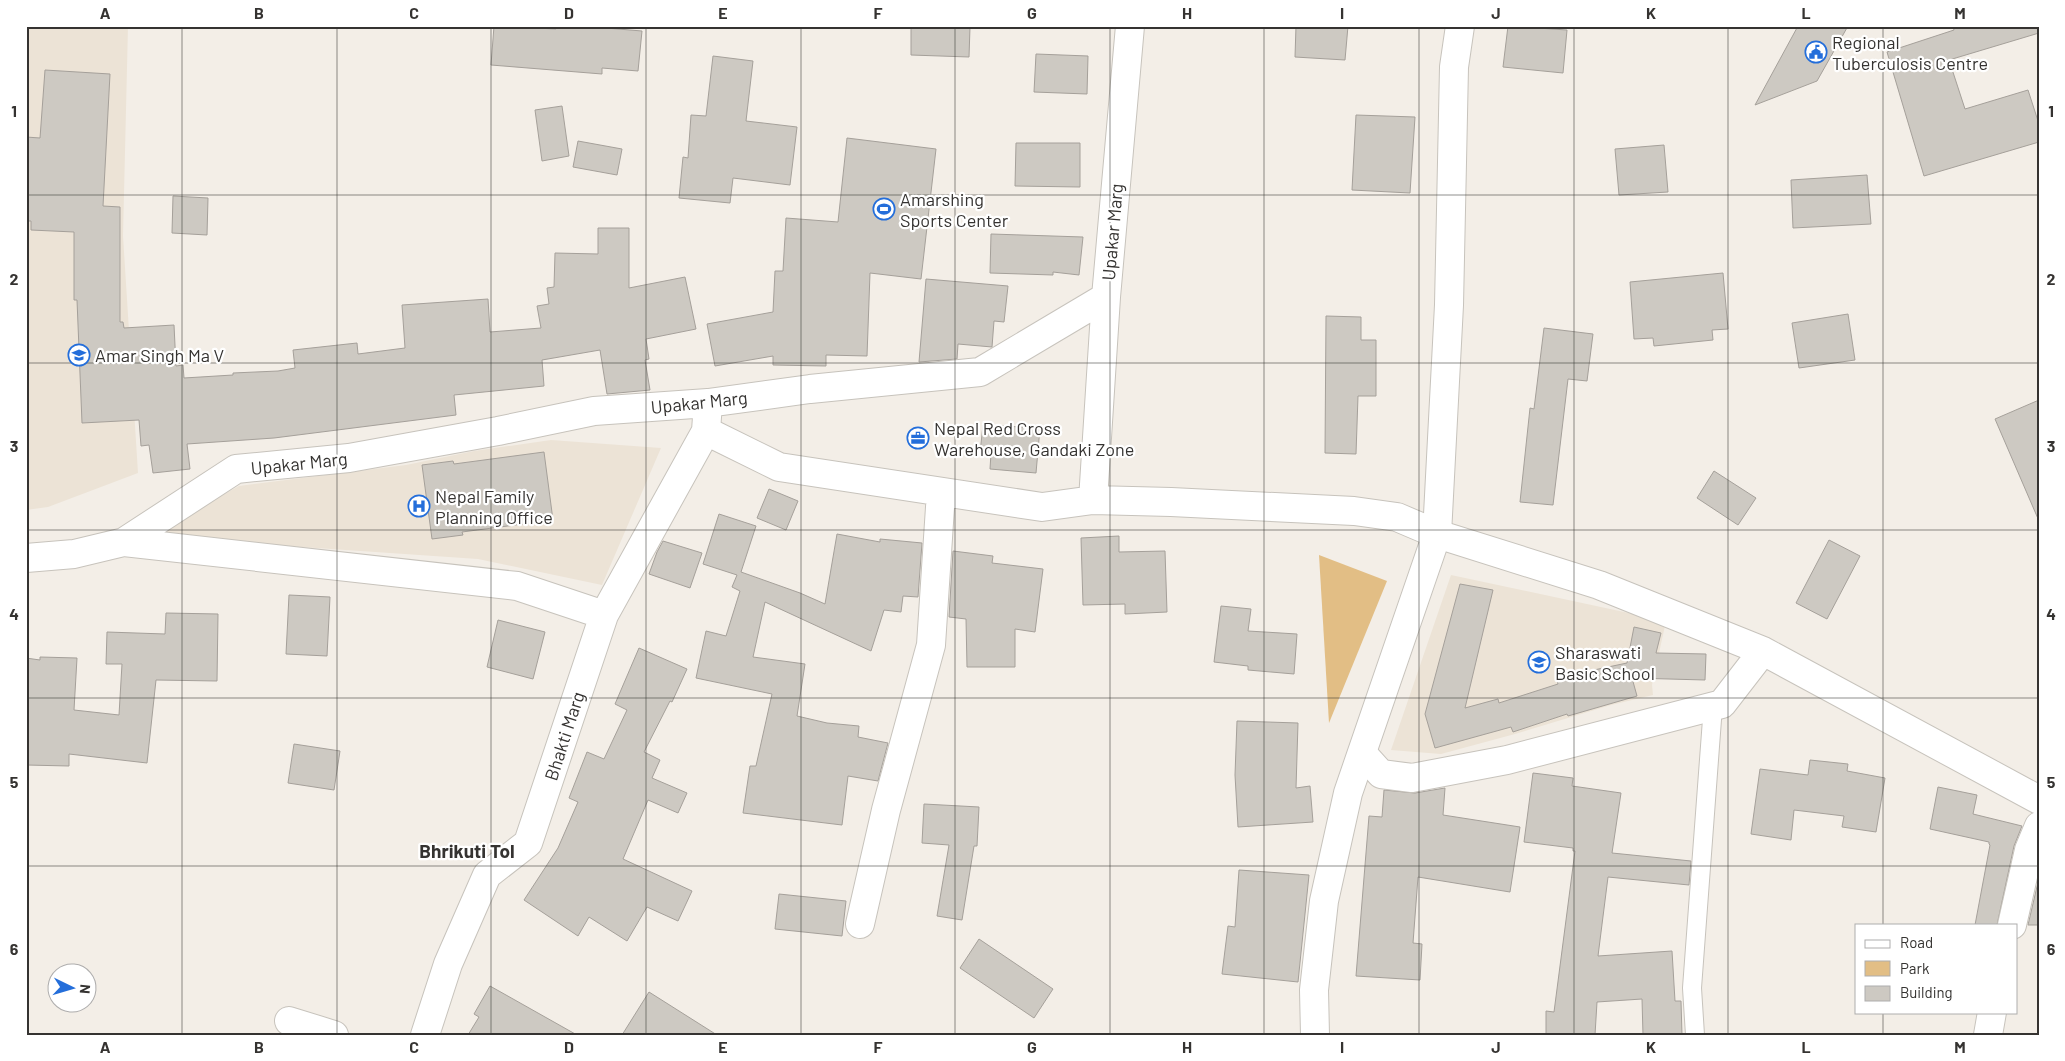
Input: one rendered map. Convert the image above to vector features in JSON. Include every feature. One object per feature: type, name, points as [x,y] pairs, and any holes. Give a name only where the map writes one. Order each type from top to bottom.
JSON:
[{"type":"street","name":"Upakar Marg","points":[[26,558],[74,554],[124,542],[236,469],[349,458],[498,431],[594,411],[708,403],[810,388],[980,372],[1106,297],[1130,26]]},
{"type":"street","points":[[1315,1035],[1314,990],[1324,901],[1348,794],[1438,534],[1448,305],[1454,67],[1460,26]]},
{"type":"street","points":[[1093,500],[1106,297]]},
{"type":"street","points":[[708,403],[706,431],[779,467],[1042,508],[1093,500],[1354,511],[1397,517],[1438,534],[1598,586],[1763,651],[2039,800]]},
{"type":"street","name":"Bhakti Marg","points":[[425,1035],[448,964],[487,875],[528,843],[604,614],[706,431]]},
{"type":"street","points":[[860,924],[886,810],[931,645],[941,492]]},
{"type":"street","points":[[124,542],[517,586],[604,614]]},
{"type":"street","points":[[1363,754],[1381,774],[1412,778],[1507,760],[1722,704],[1763,651]]},
{"type":"street","points":[[2012,924],[2029,850],[2039,826]]},
{"type":"street","points":[[1988,1035],[1992,1014]]},
{"type":"street","points":[[289,1021],[334,1035]]},
{"type":"lane","points":[[1695,1035],[1692,988],[1713,706]]},
{"type":"shaded area","name":"Amar Singh Ma V","points":[[26,26],[128,26],[123,236],[138,473],[48,507],[26,510]]},
{"type":"shaded area","name":"Nepal Family Planning Office","points":[[551,440],[661,448],[602,585],[478,559],[168,538],[165,527],[239,486],[406,465],[474,451]]},
{"type":"shaded area","name":"Sharaswati Basic School","points":[[1451,575],[1666,621],[1652,685],[1653,695],[1611,705],[1441,754],[1391,750]]},
{"type":"green space","points":[[1319,555],[1387,581],[1329,723]]},
{"type":"building","points":[[494,26],[556,29],[556,26],[606,26],[606,28],[642,31],[638,71],[602,68],[602,74],[491,65]]},
{"type":"building","points":[[911,26],[970,27],[969,57],[911,55]]},
{"type":"building","points":[[1296,26],[1348,26],[1345,60],[1295,57]]},
{"type":"building","points":[[1508,26],[1567,30],[1563,73],[1503,67]]},
{"type":"building","name":"Regional Tuberculosis Centre","points":[[1798,26],[1848,26],[1817,81],[1755,105]]},
{"type":"building","points":[[1953,26],[2039,26],[2039,33],[1949,60],[1965,109],[2028,90],[2039,124],[2039,142],[1924,176],[1887,52],[1954,30]]},
{"type":"building","points":[[1036,54],[1088,56],[1087,94],[1034,92]]},
{"type":"building","points":[[713,56],[753,61],[746,121],[797,127],[790,185],[733,178],[730,203],[679,198],[683,157],[688,158],[691,115],[706,116]]},
{"type":"building","points":[[45,70],[110,74],[103,206],[120,207],[120,322],[123,322],[124,328],[174,325],[176,366],[183,365],[184,378],[295,368],[293,350],[357,343],[358,354],[405,348],[402,305],[488,299],[490,332],[541,328],[537,306],[549,304],[547,288],[554,287],[555,253],[598,254],[598,228],[629,228],[629,288],[685,277],[696,329],[646,339],[649,359],[645,360],[650,390],[607,394],[600,350],[542,360],[544,386],[454,395],[456,415],[274,438],[187,444],[190,469],[153,473],[149,445],[141,446],[139,420],[82,423],[77,300],[74,300],[74,232],[31,230],[31,221],[26,221],[26,137],[40,138]]},
{"type":"building","points":[[562,106],[569,156],[542,161],[535,110]]},
{"type":"building","points":[[1356,115],[1415,117],[1410,193],[1352,190]]},
{"type":"building","points":[[847,138],[936,149],[921,279],[870,273],[867,356],[826,355],[826,366],[773,365],[773,356],[715,366],[707,324],[773,312],[775,271],[783,271],[786,218],[838,222]]},
{"type":"building","points":[[578,141],[622,149],[617,175],[573,167]]},
{"type":"building","points":[[1016,143],[1080,143],[1080,187],[1015,186]]},
{"type":"building","points":[[1664,145],[1668,192],[1619,195],[1615,149]]},
{"type":"building","points":[[1867,175],[1871,224],[1793,228],[1791,180]]},
{"type":"building","points":[[173,196],[208,198],[207,235],[172,233]]},
{"type":"building","points":[[991,234],[1083,237],[1079,275],[1053,272],[1053,275],[990,273]]},
{"type":"building","points":[[1723,273],[1728,329],[1712,330],[1713,340],[1654,346],[1653,338],[1634,339],[1630,282]]},
{"type":"building","points":[[926,279],[1008,286],[1004,322],[994,321],[992,347],[958,344],[957,359],[919,362]]},
{"type":"building","points":[[1848,314],[1855,360],[1799,368],[1792,323]]},
{"type":"building","points":[[1326,316],[1361,317],[1361,340],[1376,340],[1376,396],[1358,396],[1356,454],[1325,453]]},
{"type":"building","points":[[1544,328],[1593,334],[1587,381],[1568,379],[1553,505],[1520,502],[1530,408],[1534,409]]},
{"type":"building","points":[[2039,400],[2039,521],[1995,419]]},
{"type":"building","points":[[983,425],[1040,428],[1036,473],[990,469],[991,453],[980,453]]},
{"type":"building","points":[[544,452],[553,520],[462,532],[463,535],[432,539],[422,465],[453,461],[454,464]]},
{"type":"building","points":[[1714,471],[1756,498],[1738,525],[1697,498]]},
{"type":"building","points":[[769,489],[798,501],[786,530],[757,518]]},
{"type":"building","points":[[719,514],[756,526],[741,572],[825,604],[837,534],[880,542],[880,539],[922,543],[918,597],[903,596],[901,612],[884,610],[871,651],[765,602],[753,657],[805,664],[797,716],[827,723],[859,726],[858,737],[888,743],[878,781],[848,776],[842,825],[743,813],[750,766],[756,766],[772,694],[696,678],[706,631],[726,636],[740,591],[732,587],[737,575],[703,564]]},
{"type":"building","points":[[1119,536],[1119,552],[1165,551],[1167,612],[1125,614],[1125,604],[1083,605],[1081,538]]},
{"type":"building","points":[[1829,540],[1860,556],[1827,619],[1796,603]]},
{"type":"building","points":[[663,541],[702,553],[690,588],[649,574]]},
{"type":"building","points":[[953,551],[993,556],[992,563],[1043,569],[1035,632],[1015,629],[1015,667],[967,667],[966,619],[949,617]]},
{"type":"building","points":[[1460,584],[1493,590],[1465,708],[1498,699],[1499,703],[1558,684],[1556,678],[1627,663],[1634,627],[1661,633],[1656,653],[1706,654],[1705,680],[1632,678],[1637,696],[1568,716],[1567,714],[1513,732],[1511,727],[1435,748],[1425,714]]},
{"type":"building","points":[[289,595],[330,597],[327,656],[286,654]]},
{"type":"building","points":[[1221,606],[1251,609],[1248,631],[1297,634],[1294,674],[1248,670],[1248,666],[1214,662]]},
{"type":"building","points":[[166,613],[218,614],[217,681],[156,680],[147,763],[69,754],[69,766],[26,765],[26,658],[40,660],[40,657],[77,658],[74,710],[119,715],[122,664],[106,664],[107,632],[165,634]]},
{"type":"building","points":[[498,620],[545,632],[533,679],[487,667]]},
{"type":"building","points":[[639,648],[687,669],[672,702],[670,701],[644,752],[660,760],[652,778],[687,793],[678,813],[648,800],[623,859],[692,891],[678,921],[647,907],[627,941],[589,917],[578,936],[524,900],[558,848],[578,802],[569,798],[587,752],[604,759],[627,710],[615,704]]},
{"type":"building","points":[[1237,721],[1298,723],[1296,788],[1310,786],[1313,822],[1238,827],[1235,775]]},
{"type":"building","points":[[294,744],[340,751],[334,790],[288,783]]},
{"type":"building","points":[[1810,760],[1848,764],[1847,771],[1885,778],[1876,832],[1842,827],[1844,816],[1794,810],[1791,840],[1751,834],[1760,769],[1808,775]]},
{"type":"building","points":[[1533,773],[1573,778],[1572,786],[1621,793],[1612,853],[1691,861],[1689,885],[1608,877],[1598,956],[1672,951],[1675,1001],[1681,1001],[1682,1035],[1643,1035],[1642,999],[1597,1002],[1595,1035],[1546,1035],[1546,1011],[1554,1012],[1575,851],[1573,851],[1573,848],[1524,842]]},
{"type":"building","points":[[1938,787],[1977,795],[1973,814],[2022,826],[2014,846],[1997,924],[1975,924],[1989,842],[1930,829]]},
{"type":"building","points":[[1445,788],[1443,815],[1520,827],[1510,892],[1418,877],[1413,943],[1422,944],[1420,980],[1356,976],[1369,816],[1382,817],[1384,790],[1415,793]]},
{"type":"building","points":[[924,804],[979,807],[977,846],[974,846],[962,920],[937,916],[949,845],[922,843]]},
{"type":"building","points":[[1239,870],[1309,875],[1298,982],[1222,974],[1228,926],[1235,927]]},
{"type":"building","points":[[2039,878],[2039,925],[2028,925]]},
{"type":"building","points":[[779,894],[846,901],[842,936],[775,929]]},
{"type":"building","points":[[979,939],[1053,989],[1034,1018],[960,968]]},
{"type":"building","points":[[490,986],[577,1035],[468,1035],[479,1017],[474,1014]]},
{"type":"building","points":[[649,992],[717,1035],[622,1035]]},
{"type":"place","name":"Regional Tuberculosis Centre","points":[[1816,52]]},
{"type":"place","name":"Amarshing Sports Center","points":[[884,209]]},
{"type":"place","name":"Amar Singh Ma V","points":[[79,355]]},
{"type":"place","name":"Nepal Red Cross Warehouse, Gandaki Zone","points":[[918,438]]},
{"type":"place","name":"Nepal Family Planning Office","points":[[419,506]]},
{"type":"place","name":"Sharaswati Basic School","points":[[1539,662]]},
{"type":"district","name":"Bhrikuti Tol","points":[[467,850]]}]
